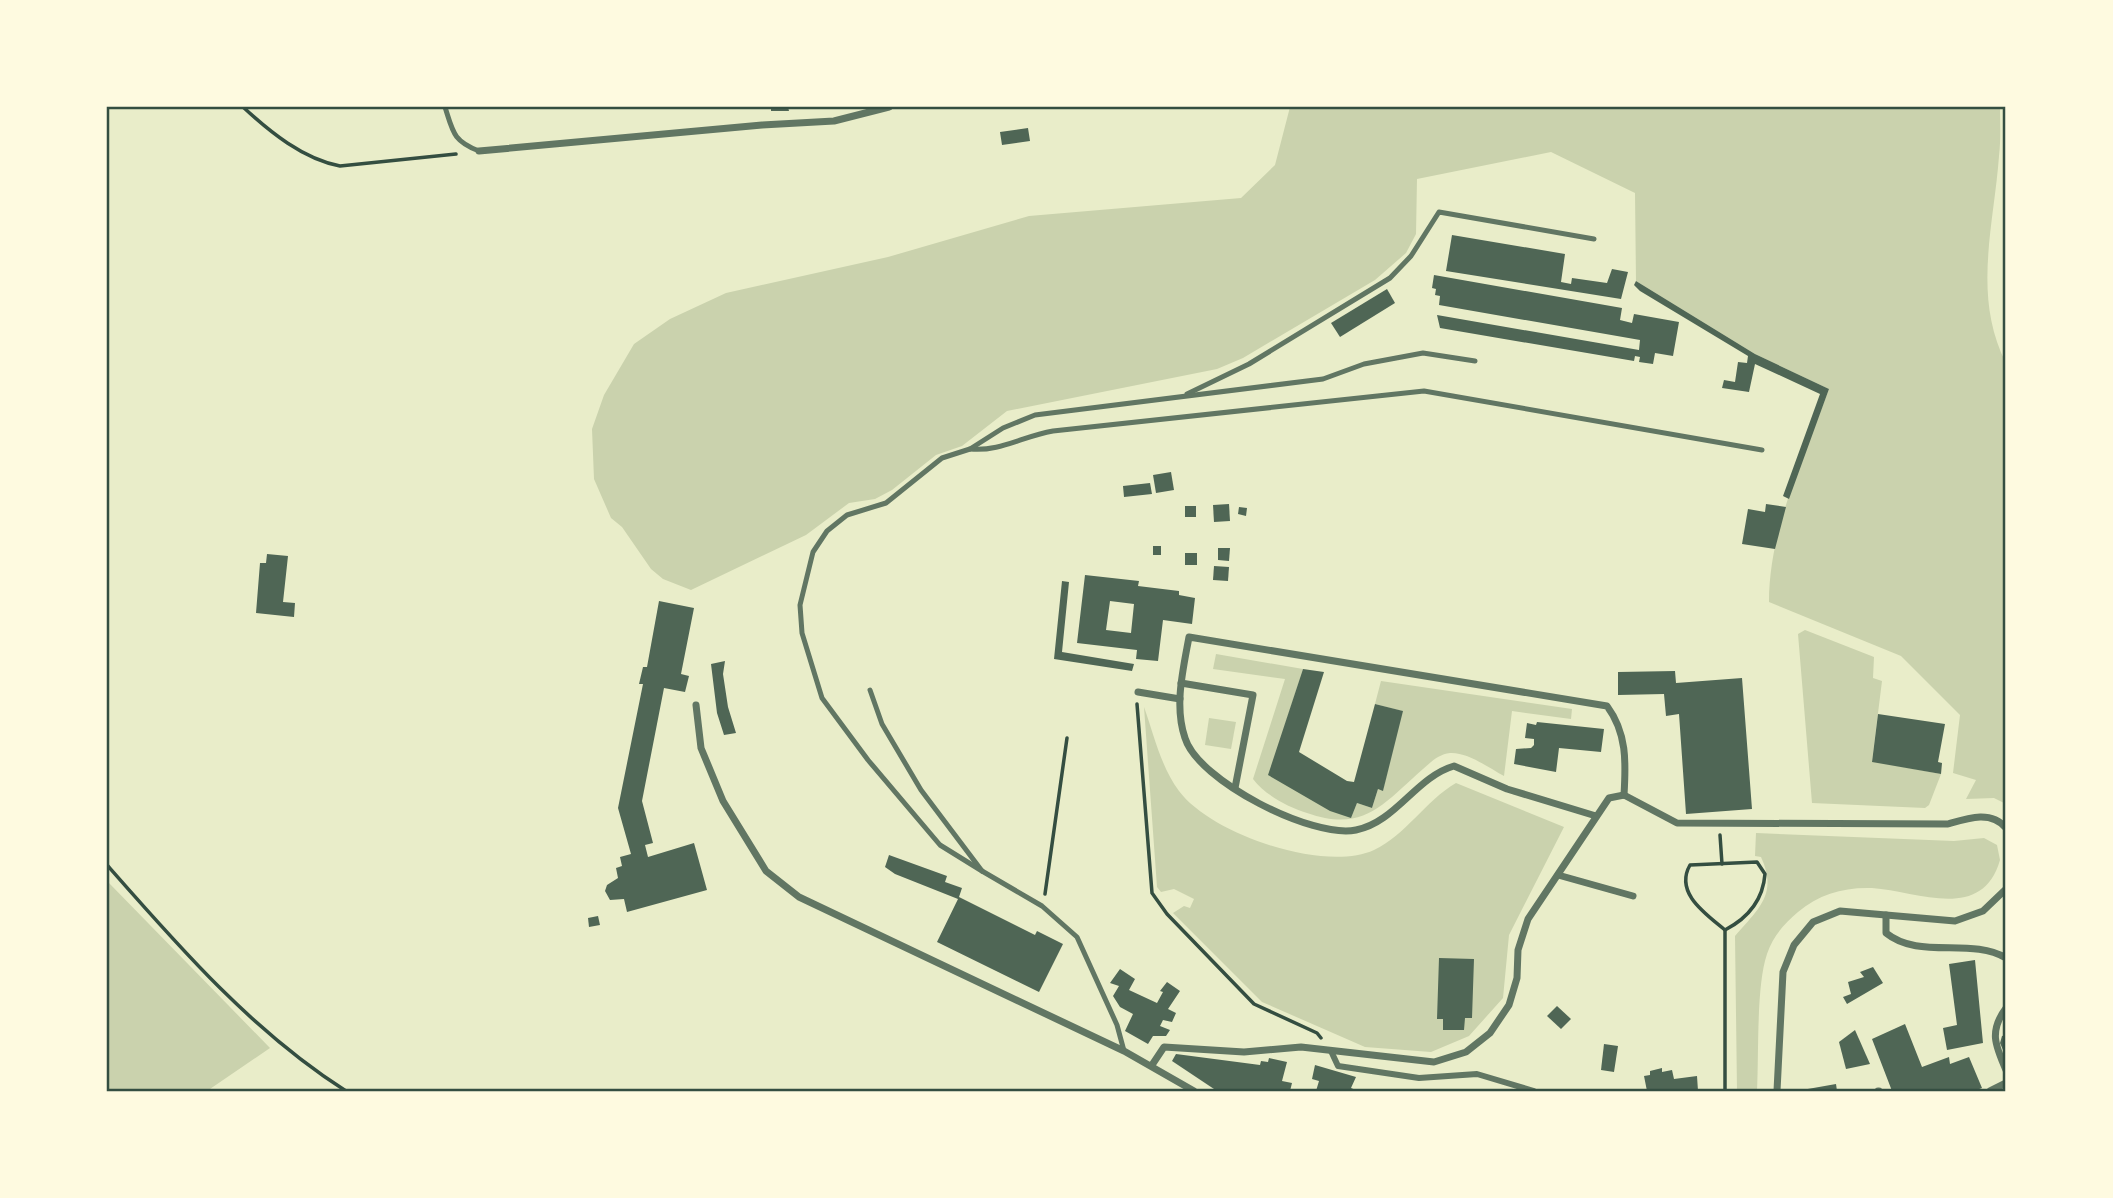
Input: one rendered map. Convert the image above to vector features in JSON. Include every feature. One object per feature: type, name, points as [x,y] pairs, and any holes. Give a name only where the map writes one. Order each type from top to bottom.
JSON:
[{"type":"street","points":[[479,151],[834,121],[889,107]]},
{"type":"street","points":[[1597,816],[1507,789],[1458,766],[1433,774],[1388,814],[1357,830],[1337,832],[1312,828],[1281,815],[1206,770],[1185,740],[1180,699],[1189,637],[1607,705],[1622,735],[1626,760],[1623,795]]},
{"type":"street","points":[[1181,682],[1253,695],[1235,788]]},
{"type":"street","points":[[1139,692],[1180,699]]},
{"type":"street","points":[[696,705],[701,748],[723,801],[766,871],[799,897],[864,925],[1124,1051],[1195,1091]]},
{"type":"street","points":[[1152,1065],[1164,1047],[1244,1052],[1301,1047],[1434,1062],[1451,1058],[1477,1044],[1501,1019],[1509,1005],[1525,927],[1609,798],[1623,795],[1661,811],[1677,823],[1948,824],[1982,816],[1994,818],[2006,828]]},
{"type":"street","points":[[1558,875],[1633,895]]},
{"type":"street","points":[[1777,1091],[1783,972],[1794,945],[1813,922],[1827,914],[1840,911],[1955,921],[1983,911],[2006,889]]},
{"type":"street","points":[[1886,915],[1886,933],[1894,940],[2005,954]]},
{"type":"street","points":[[2006,1008],[1997,1020],[1994,1043],[2006,1070]]},
{"type":"street","points":[[1997,1020],[2006,1015]]},
{"type":"street","points":[[1331,1051],[1338,1066],[1419,1078],[1477,1074],[1534,1091]]},
{"type":"street","points":[[1990,1091],[2006,1083]]},
{"type":"lane","points":[[445,107],[455,137],[463,145],[479,151]]},
{"type":"lane","points":[[1182,397],[1249,364],[1390,278],[1411,256],[1439,212],[1594,239]]},
{"type":"lane","points":[[1124,1051],[1117,1025],[1077,937],[1042,906],[940,845],[868,760],[822,698],[805,646],[800,605],[813,552],[827,531],[847,515],[886,502],[942,458],[970,449],[1003,428],[1035,415],[1323,379],[1364,364],[1423,353],[1475,361]]},
{"type":"lane","points":[[970,449],[990,451],[1026,436],[1053,431],[1424,391],[1762,450]]},
{"type":"lane","points":[[870,690],[883,724],[921,790],[982,871]]},
{"type":"path","points":[[243,107],[269,131],[324,163],[340,166],[479,151]]},
{"type":"path","points":[[1139,692],[1137,711],[1153,893],[1167,914],[1254,1004],[1317,1032],[1331,1051]]},
{"type":"path","points":[[1042,906],[1049,879],[1067,738]]},
{"type":"path","points":[[1721,843],[1722,864]]},
{"type":"path","points":[[1725,930],[1737,924],[1760,898],[1765,874],[1757,862],[1690,865],[1685,879],[1695,903],[1725,930],[1725,1091]]},
{"type":"path","points":[[107,865],[203,972],[285,1045],[346,1091]]},
{"type":"green space","points":[[1290,107],[2000,107],[2000,150],[1990,235],[1988,287],[1996,338],[2006,363],[2006,804],[1994,798],[1966,799],[1976,780],[1953,773],[1960,715],[1901,656],[1769,602],[1781,520],[1829,389],[1755,354],[1636,281],[1635,193],[1551,152],[1417,179],[1416,234],[1406,253],[1375,280],[1243,358],[1217,369],[1007,411],[962,446],[936,455],[892,490],[875,499],[849,503],[806,535],[691,590],[663,579],[651,569],[622,527],[611,518],[594,479],[592,429],[604,395],[634,344],[670,319],[726,293],[888,257],[1029,216],[1241,198],[1275,165]]},
{"type":"green space","points":[[1805,630],[1874,657],[1873,678],[1882,681],[1872,761],[1941,774],[1929,805],[1925,808],[1812,803],[1798,634]]},
{"type":"green space","points":[[1216,654],[1303,669],[1269,775],[1351,817],[1357,803],[1372,808],[1378,789],[1383,790],[1402,711],[1375,704],[1381,681],[1572,709],[1571,719],[1512,711],[1504,776],[1471,758],[1450,753],[1432,761],[1384,804],[1371,812],[1344,819],[1327,818],[1285,804],[1270,795],[1253,779],[1285,679],[1213,669]]},
{"type":"green space","points":[[1144,707],[1163,761],[1179,791],[1216,822],[1270,845],[1327,857],[1353,856],[1374,850],[1396,836],[1456,783],[1564,827],[1509,935],[1503,998],[1469,1036],[1431,1052],[1365,1047],[1262,1002],[1173,913],[1184,906],[1190,908],[1194,899],[1174,889],[1161,892],[1157,887]]},
{"type":"green space","points":[[1209,718],[1236,722],[1231,749],[1205,745]]},
{"type":"green space","points":[[1756,833],[1954,841],[1984,838],[1997,845],[2000,860],[1991,879],[1979,891],[1963,897],[1946,899],[1872,888],[1852,889],[1823,896],[1793,916],[1773,941],[1763,968],[1757,1091],[1737,1091],[1735,936],[1752,917],[1767,891],[1766,870],[1761,857],[1755,856]]},
{"type":"green space","points":[[107,880],[270,1048],[207,1091],[107,1091]]},
{"type":"building","points":[[771,107],[788,107],[789,111],[771,111]]},
{"type":"building","points":[[1028,128],[1030,141],[1002,145],[1000,132]]},
{"type":"building","points":[[1452,235],[1565,254],[1561,282],[1571,284],[1572,278],[1607,283],[1612,269],[1628,272],[1621,299],[1446,271]]},
{"type":"building","points":[[1434,275],[1622,308],[1620,320],[1632,323],[1634,314],[1679,322],[1673,356],[1655,353],[1653,364],[1639,362],[1640,357],[1635,356],[1634,361],[1440,328],[1437,315],[1639,350],[1640,340],[1439,305],[1440,296],[1435,295],[1436,289],[1432,288]]},
{"type":"building","points":[[1636,281],[1755,354],[1829,389],[1789,499],[1783,496],[1820,394],[1755,364],[1749,392],[1722,388],[1724,380],[1735,382],[1738,362],[1747,363],[1748,356],[1640,291],[1634,285]]},
{"type":"building","points":[[1387,289],[1395,303],[1340,337],[1331,323]]},
{"type":"building","points":[[1171,472],[1174,490],[1156,493],[1153,475]]},
{"type":"building","points":[[1150,483],[1152,494],[1124,497],[1123,486]]},
{"type":"building","points":[[1229,504],[1230,521],[1214,522],[1213,505]]},
{"type":"building","points":[[1766,504],[1786,507],[1775,549],[1742,544],[1748,509],[1765,512]]},
{"type":"building","points":[[1185,506],[1196,506],[1196,517],[1185,517]]},
{"type":"building","points":[[1239,507],[1247,508],[1246,516],[1238,514]]},
{"type":"building","points":[[1153,546],[1161,546],[1161,555],[1153,555]]},
{"type":"building","points":[[1218,548],[1230,548],[1229,561],[1218,560]]},
{"type":"building","points":[[1185,553],[1197,553],[1197,565],[1185,565]]},
{"type":"building","points":[[267,554],[288,556],[283,602],[295,603],[294,617],[256,613],[260,563],[266,563]]},
{"type":"building","points":[[1214,566],[1229,567],[1228,581],[1213,580]]},
{"type":"building","points":[[1085,575],[1139,581],[1138,586],[1179,591],[1179,595],[1195,598],[1192,624],[1163,620],[1158,661],[1136,659],[1137,650],[1077,643]],"holes":[[[1110,601],[1134,604],[1131,633],[1106,630]]]},
{"type":"building","points":[[1062,581],[1069,582],[1062,652],[1134,664],[1132,671],[1054,659]]},
{"type":"building","points":[[659,601],[694,608],[681,674],[689,676],[685,692],[664,688],[642,801],[653,843],[645,845],[648,857],[694,843],[707,890],[627,912],[624,899],[610,900],[605,891],[607,885],[618,878],[616,868],[622,866],[620,857],[631,854],[618,808],[643,684],[639,684],[643,667],[647,667]]},
{"type":"building","points":[[725,661],[723,674],[728,707],[736,733],[724,735],[717,713],[711,664]]},
{"type":"building","points":[[1303,669],[1324,672],[1299,752],[1347,781],[1354,782],[1375,704],[1403,711],[1383,791],[1378,789],[1372,808],[1357,803],[1351,818],[1330,811],[1268,775]]},
{"type":"building","points":[[1675,671],[1676,683],[1742,678],[1752,809],[1686,814],[1679,714],[1666,716],[1664,694],[1618,695],[1618,672]]},
{"type":"building","points":[[1878,714],[1945,724],[1938,762],[1942,763],[1941,774],[1872,762]]},
{"type":"building","points":[[1537,722],[1604,729],[1601,752],[1559,748],[1556,772],[1514,764],[1516,749],[1531,748],[1534,745],[1534,739],[1525,738],[1527,723],[1536,725]]},
{"type":"building","points":[[889,855],[947,876],[945,882],[962,888],[959,897],[1035,935],[1037,931],[1063,944],[1039,992],[937,942],[958,899],[895,874],[885,867]]},
{"type":"building","points":[[598,916],[600,925],[589,927],[588,918]]},
{"type":"building","points":[[1439,958],[1474,959],[1472,1018],[1465,1018],[1464,1030],[1443,1030],[1443,1019],[1437,1019]]},
{"type":"building","points":[[1975,960],[1983,1043],[1947,1050],[1943,1028],[1957,1025],[1949,964]]},
{"type":"building","points":[[1873,967],[1883,983],[1847,1004],[1843,997],[1851,994],[1848,982],[1864,977],[1860,972]]},
{"type":"building","points":[[1120,969],[1135,979],[1129,990],[1157,1003],[1163,992],[1160,991],[1167,982],[1180,991],[1168,1009],[1176,1013],[1172,1022],[1163,1020],[1160,1026],[1170,1030],[1166,1036],[1153,1036],[1148,1044],[1125,1031],[1133,1014],[1120,1007],[1113,996],[1119,986],[1110,983]]},
{"type":"building","points":[[1557,1006],[1571,1019],[1561,1029],[1547,1016]]},
{"type":"building","points":[[1905,1024],[1922,1067],[1949,1057],[1950,1064],[1969,1057],[1982,1088],[1974,1091],[1892,1091],[1872,1039]]},
{"type":"building","points":[[1855,1030],[1870,1064],[1846,1069],[1839,1042]]},
{"type":"building","points":[[2006,1035],[2006,1057],[2000,1043],[2002,1036]]},
{"type":"building","points":[[1604,1044],[1618,1046],[1614,1072],[1601,1070]]},
{"type":"building","points":[[1176,1054],[1260,1065],[1261,1061],[1268,1062],[1269,1058],[1287,1062],[1282,1081],[1292,1083],[1290,1091],[1217,1091],[1172,1061]]},
{"type":"building","points":[[1315,1065],[1356,1077],[1351,1088],[1358,1091],[1316,1091],[1319,1081],[1312,1079]]},
{"type":"building","points":[[1662,1068],[1662,1072],[1672,1070],[1674,1079],[1697,1076],[1698,1091],[1647,1091],[1644,1076],[1650,1075],[1650,1071]]},
{"type":"building","points":[[1836,1084],[1837,1091],[1802,1091],[1802,1090]]}]
